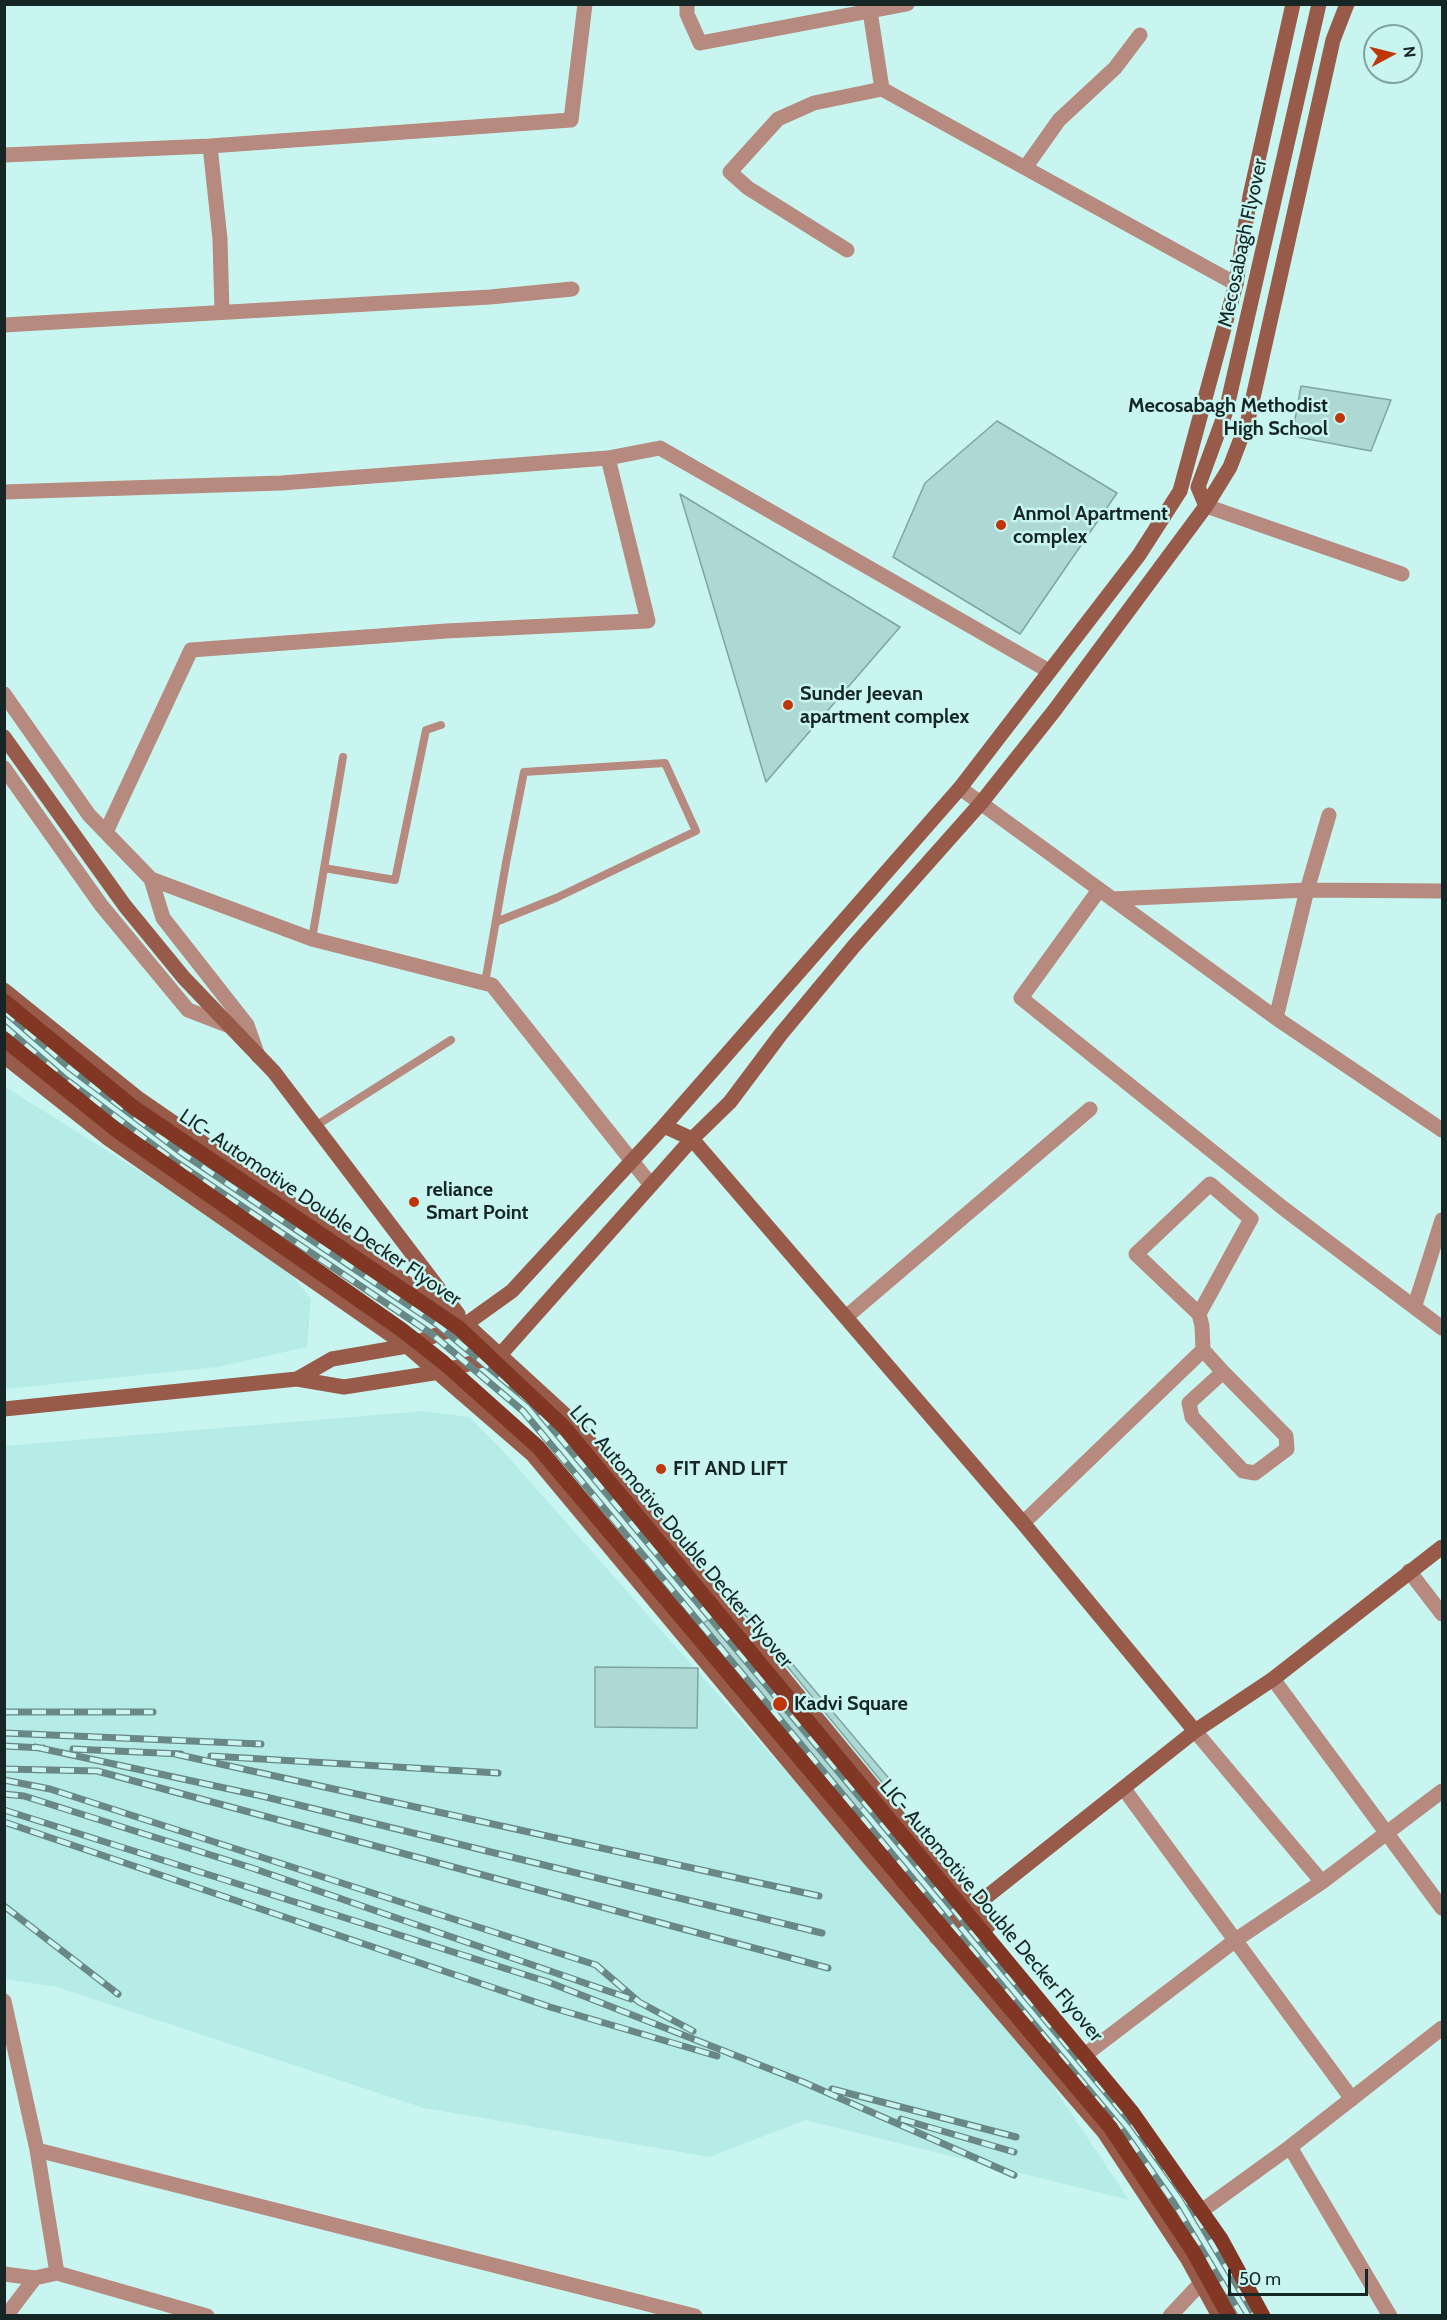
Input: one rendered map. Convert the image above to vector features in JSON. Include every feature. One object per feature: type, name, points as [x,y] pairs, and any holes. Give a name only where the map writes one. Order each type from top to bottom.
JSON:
[{"type":"main road","points":[[297,1379],[332,1359],[407,1346],[466,1324],[512,1291],[587,1211],[629,1161],[664,1126],[960,788],[1139,555],[1180,491],[1236,284],[1250,196],[1293,4]]},
{"type":"main road","name":"Mecosabagh Flyover","points":[[1199,483],[1226,411],[1319,4]]},
{"type":"main road","points":[[4,1409],[297,1379],[344,1387],[440,1372],[500,1355],[692,1139],[730,1102],[781,1034],[854,946],[981,803],[1054,711],[1206,506],[1230,467],[1248,420],[1333,40],[1347,4]]},
{"type":"main road","points":[[1180,491],[1199,483],[1206,506]]},
{"type":"main road","points":[[4,737],[126,906],[184,978],[226,1025],[258,1056],[316,1125],[466,1324]]},
{"type":"main road","points":[[4,990],[139,1100],[466,1324],[573,1422],[1139,2110],[1227,2236],[1271,2316]]},
{"type":"main road","name":"LIC- Automotive Double Decker Flyover","points":[[4,1001],[133,1107],[459,1328],[564,1427],[1132,2112],[1221,2239],[1263,2316]]},
{"type":"main road","points":[[4,1039],[115,1129],[402,1330],[444,1363],[538,1447],[1110,2127],[1193,2252],[1229,2316]]},
{"type":"main road","points":[[4,1056],[109,1139],[407,1346],[440,1372],[532,1454],[936,1937],[1104,2132],[1201,2283],[1219,2316]]},
{"type":"main road","points":[[664,1126],[692,1139],[1023,1523],[1195,1731]]},
{"type":"main road","points":[[936,1937],[1195,1731],[1273,1678],[1443,1547]]},
{"type":"street","points":[[4,154],[210,146],[571,120],[585,4]]},
{"type":"street","points":[[687,4],[687,14],[700,44],[906,4]]},
{"type":"street","points":[[870,12],[882,89]]},
{"type":"street","points":[[1025,168],[1059,120],[1116,68],[1140,35]]},
{"type":"street","points":[[847,250],[748,188],[730,172],[778,119],[814,103],[882,89],[1236,284]]},
{"type":"street","points":[[210,146],[220,239],[222,312]]},
{"type":"street","points":[[4,325],[490,297],[572,289]]},
{"type":"street","points":[[4,492],[281,483],[608,458],[660,448],[1049,671]]},
{"type":"street","points":[[106,832],[191,650],[446,631],[648,621],[608,458]]},
{"type":"street","points":[[1206,506],[1402,574]]},
{"type":"street","points":[[4,694],[89,815],[151,879],[312,939],[492,985],[629,1161],[651,1185]]},
{"type":"street","points":[[4,768],[101,905],[188,1010],[226,1025]]},
{"type":"street","points":[[960,788],[1276,1018],[1443,1130]]},
{"type":"street","points":[[1276,1018],[1307,890],[1329,814]]},
{"type":"street","points":[[151,879],[163,918],[247,1025],[258,1056]]},
{"type":"street","points":[[1443,891],[1307,890],[1105,894],[1021,998],[1283,1208],[1443,1328]]},
{"type":"street","points":[[846,1317],[1090,1109]]},
{"type":"street","points":[[1198,1314],[1251,1220],[1210,1184],[1136,1254],[1198,1314],[1202,1326],[1203,1350],[1286,1436],[1287,1449],[1255,1473],[1243,1471],[1192,1417],[1189,1409],[1189,1403],[1223,1372]]},
{"type":"street","points":[[1415,1305],[1443,1220]]},
{"type":"street","points":[[1023,1523],[1203,1350]]},
{"type":"street","points":[[1409,1571],[1443,1614]]},
{"type":"street","points":[[1273,1678],[1385,1833],[1443,1908]]},
{"type":"street","points":[[1195,1731],[1322,1882]]},
{"type":"street","points":[[1124,1788],[1237,1939],[1352,2099]]},
{"type":"street","points":[[1090,2051],[1237,1939],[1322,1882],[1443,1791]]},
{"type":"street","points":[[4,2001],[37,2150],[57,2273]]},
{"type":"street","points":[[1207,2207],[1290,2147],[1443,2028]]},
{"type":"street","points":[[1290,2147],[1390,2316]]},
{"type":"street","points":[[37,2150],[695,2316]]},
{"type":"street","points":[[4,2274],[35,2278],[57,2273],[207,2316]]},
{"type":"street","points":[[6,2316],[35,2278]]},
{"type":"street","points":[[1170,2316],[1201,2283]]},
{"type":"lane","points":[[324,868],[395,880],[426,730],[441,725]]},
{"type":"lane","points":[[312,939],[343,757]]},
{"type":"lane","points":[[484,983],[495,922],[524,772],[665,762],[696,831],[556,898],[495,922]]},
{"type":"lane","points":[[316,1125],[451,1040]]},
{"type":"shaded area","points":[[4,1086],[279,1259],[311,1299],[307,1347],[218,1367],[5,1389]]},
{"type":"shaded area","points":[[423,1411],[469,1417],[504,1452],[1021,2038],[1129,2200],[805,2120],[710,2157],[424,2108],[57,1987],[5,1979],[4,1446]]},
{"type":"building","name":"Mecosabagh Methodist High School","points":[[1301,386],[1391,400],[1371,451],[1292,436]]},
{"type":"building","name":"Anmol Apartment complex","points":[[997,421],[1117,493],[1020,634],[893,557],[925,483]]},
{"type":"building","name":"Sunder Jeevan apartment complex","points":[[680,494],[900,627],[766,782]]},
{"type":"building","points":[[735,1596],[892,1782],[886,1787],[732,1599]]},
{"type":"building","points":[[710,1618],[865,1805],[857,1812],[701,1625]]},
{"type":"building","points":[[595,1667],[698,1668],[697,1728],[595,1727]]},
{"type":"railway","points":[[4,1011],[71,1069],[182,1153],[438,1325],[531,1403],[1133,2125],[1184,2196],[1255,2316]]},
{"type":"railway","points":[[4,1026],[64,1078],[176,1162],[432,1334],[523,1411],[1124,2132],[1174,2203],[1242,2316]]},
{"type":"railway","points":[[4,1712],[153,1712]]},
{"type":"railway","points":[[4,1733],[261,1744]]},
{"type":"railway","points":[[4,1746],[43,1748]]},
{"type":"railway","points":[[35,1747],[266,1797],[822,1933]]},
{"type":"railway","points":[[73,1749],[181,1754]]},
{"type":"railway","points":[[175,1754],[819,1896]]},
{"type":"railway","points":[[211,1756],[498,1773]]},
{"type":"railway","points":[[4,1769],[97,1771],[828,1968]]},
{"type":"railway","points":[[4,1780],[50,1789],[596,1965],[639,2002],[693,2031]]},
{"type":"railway","points":[[4,1794],[24,1796],[252,1868],[631,1999]]},
{"type":"railway","points":[[4,1810],[548,1982],[803,2082],[1014,2175]]},
{"type":"railway","points":[[4,1822],[550,2007],[717,2056]]},
{"type":"railway","points":[[4,1906],[118,1994]]},
{"type":"railway","points":[[832,2089],[1016,2137]]},
{"type":"railway","points":[[901,2119],[1014,2152]]},
{"type":"place","name":"Mecosabagh Methodist High School","points":[[1340,418]]},
{"type":"place","name":"Anmol Apartment complex","points":[[1001,525]]},
{"type":"place","name":"Sunder Jeevan apartment complex","points":[[788,705]]},
{"type":"place","name":"reliance Smart Point","points":[[414,1202]]},
{"type":"place","name":"FIT AND LIFT","points":[[661,1469]]},
{"type":"place","name":"Kadvi Square","points":[[780,1704]]}]
